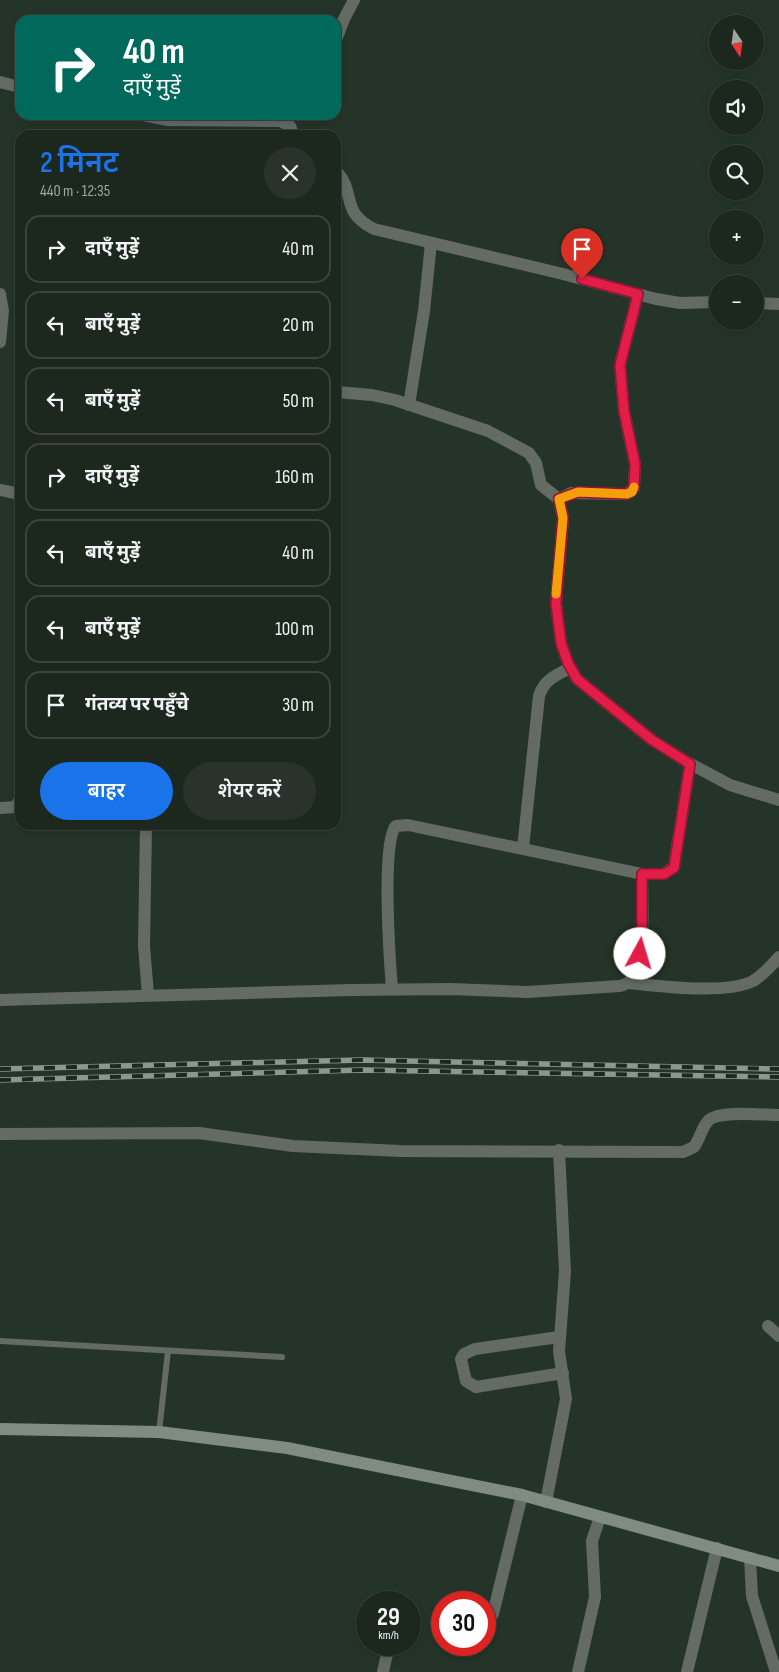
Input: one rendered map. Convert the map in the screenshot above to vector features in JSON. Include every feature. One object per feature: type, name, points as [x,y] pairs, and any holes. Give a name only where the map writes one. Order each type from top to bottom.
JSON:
[{"type":"main road","points":[[0,1429],[159,1432],[287,1448],[522,1495],[779,1566]]},
{"type":"street","points":[[341,27],[354,0]]},
{"type":"street","points":[[0,82],[15,86]]},
{"type":"street","points":[[284,120],[291,130]]},
{"type":"street","points":[[341,178],[344,182],[350,208],[362,223],[374,229],[638,294],[680,303],[709,302]]},
{"type":"street","points":[[409,405],[424,310],[431,243]]},
{"type":"street","points":[[0,294],[3,311],[0,342]]},
{"type":"street","points":[[559,499],[578,492],[627,494],[634,488],[635,464],[624,411],[620,365],[638,294]]},
{"type":"street","points":[[764,303],[779,304]]},
{"type":"street","points":[[341,392],[372,395],[409,405],[488,431],[529,453],[536,463],[541,485],[559,499],[563,518],[556,604],[561,643],[570,668],[577,679],[652,740],[690,764],[730,785],[779,800]]},
{"type":"street","points":[[0,490],[15,493]]},
{"type":"street","points":[[523,848],[539,696],[542,686],[549,679],[570,668]]},
{"type":"street","points":[[392,989],[387,926],[392,829],[396,826],[408,825],[642,874],[664,874],[674,868],[690,764]]},
{"type":"street","points":[[0,808],[15,807]]},
{"type":"street","points":[[146,830],[144,946],[148,995]]},
{"type":"street","points":[[629,982],[637,970],[640,954],[642,874]]},
{"type":"street","points":[[0,1000],[392,989],[527,992],[615,986],[629,982],[689,988],[744,985],[765,972],[779,957]]},
{"type":"street","points":[[0,1134],[199,1133],[303,1146],[400,1151],[559,1150],[683,1152],[694,1147],[706,1124],[714,1117],[725,1115],[779,1115]]},
{"type":"street","points":[[546,1502],[566,1408],[559,1337],[565,1272],[559,1150]]},
{"type":"street","points":[[768,1326],[779,1336]]},
{"type":"street","points":[[559,1337],[475,1349],[464,1354],[461,1359],[466,1381],[476,1387],[563,1373]]},
{"type":"street","points":[[496,1602],[522,1495]]},
{"type":"street","points":[[578,1672],[595,1597],[592,1541],[600,1516]]},
{"type":"street","points":[[687,1672],[716,1548]]},
{"type":"street","points":[[750,1558],[752,1596],[776,1672]]},
{"type":"street","points":[[383,1672],[387,1656]]},
{"type":"lane","points":[[0,1341],[282,1357]]},
{"type":"lane","points":[[159,1432],[168,1351]]},
{"type":"railway","points":[[0,1069],[361,1060],[779,1069]]},
{"type":"railway","points":[[0,1080],[362,1070],[779,1077]]},
{"type":"slow traffic","points":[[556,594],[563,518],[562,504],[559,499],[565,495],[578,492],[621,495],[632,492],[634,487]]},
{"type":"route","points":[[582,279],[638,294],[620,365],[624,411],[635,464],[634,488],[632,492],[621,495],[578,492],[565,495],[559,499],[562,504],[563,518],[556,604],[561,643],[568,663],[577,679],[652,740],[690,764],[674,868],[664,874],[642,874],[640,954]]}]
